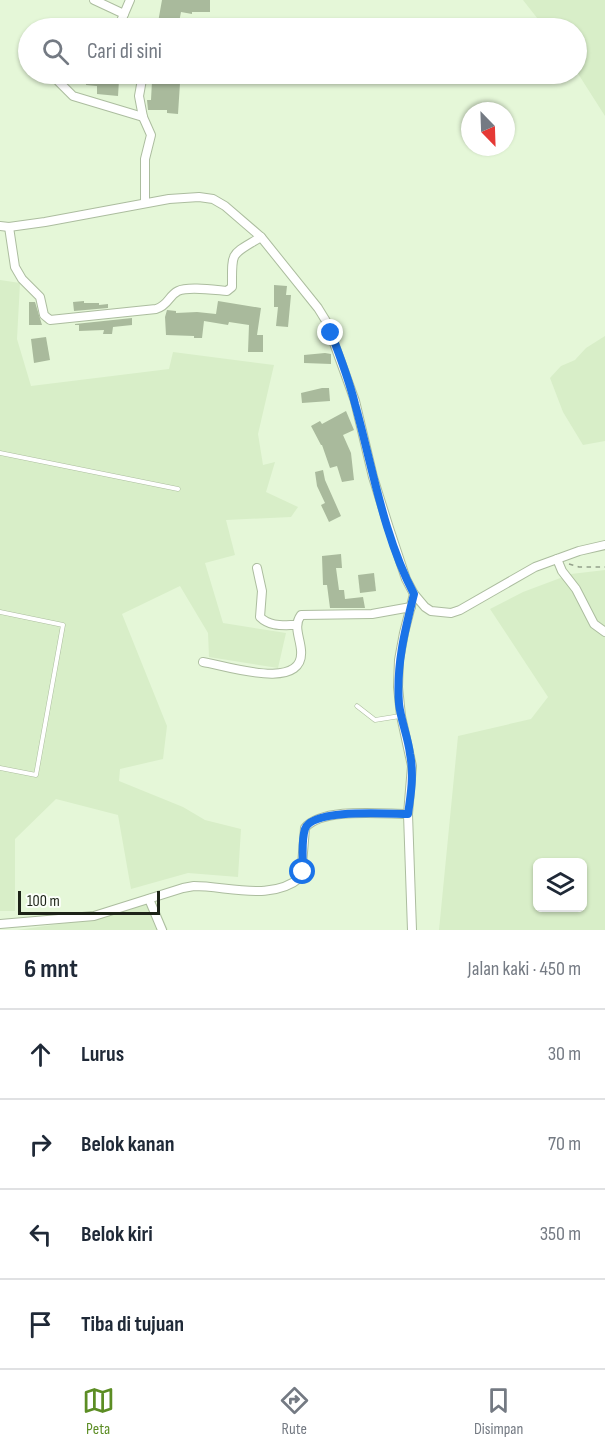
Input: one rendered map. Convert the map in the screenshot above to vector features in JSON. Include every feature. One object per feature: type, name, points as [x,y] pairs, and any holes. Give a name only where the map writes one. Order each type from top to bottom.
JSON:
[{"type":"street","points":[[94,0],[124,14]]},
{"type":"street","points":[[122,18],[130,0]]},
{"type":"street","points":[[61,84],[73,96],[143,117]]},
{"type":"street","points":[[142,84],[140,96],[143,117],[151,135],[144,159],[145,203]]},
{"type":"street","points":[[261,237],[235,252],[232,260],[232,287],[227,291],[184,289],[174,293],[164,307],[156,309],[50,320],[44,315],[43,302],[40,297],[22,279],[15,267],[5,226],[45,222],[145,203],[199,197],[213,199],[225,206],[261,237],[326,321],[355,401],[389,528],[406,579],[414,594],[431,611],[452,613],[470,605],[519,574],[579,551],[605,545]]},
{"type":"street","points":[[559,558],[562,571],[576,589],[594,624],[605,632]]},
{"type":"street","points":[[257,568],[261,591],[260,617],[265,622],[274,625],[296,625]]},
{"type":"street","points":[[412,930],[408,814],[412,766],[401,716],[398,687],[399,660],[414,594]]},
{"type":"street","points":[[203,662],[271,675],[283,673],[297,666],[300,661],[301,651],[296,625],[299,617],[304,613],[372,614],[411,607]]},
{"type":"street","points":[[0,924],[94,916],[194,886],[264,891],[287,886],[301,877],[305,828],[313,821],[335,815],[408,814]]},
{"type":"street","points":[[149,899],[162,930]]},
{"type":"lane","points":[[0,453],[178,489]]},
{"type":"lane","points":[[0,612],[63,625],[36,776],[0,768]]},
{"type":"lane","points":[[357,706],[375,720],[401,716]]},
{"type":"path","points":[[559,558],[569,565],[605,567]]},
{"type":"shaded area","points":[[523,0],[605,0],[605,116],[585,84],[587,84],[587,18],[537,18]]},
{"type":"shaded area","points":[[0,280],[20,283],[17,339],[31,386],[169,369],[173,352],[274,365],[258,434],[263,465],[275,462],[266,492],[298,507],[291,517],[226,520],[235,555],[205,563],[223,623],[286,633],[278,668],[209,657],[208,633],[180,586],[122,614],[167,726],[163,759],[120,769],[119,781],[183,807],[205,820],[241,829],[238,877],[188,873],[131,889],[118,815],[56,799],[15,839],[15,911],[0,911]]},
{"type":"shaded area","points":[[605,336],[605,441],[583,445],[563,412],[550,378],[561,366],[575,360],[586,348]]},
{"type":"shaded area","points":[[605,570],[605,930],[439,930],[458,736],[531,719],[548,697],[490,609],[523,592],[571,574]]},
{"type":"shaded area","points":[[154,899],[168,930],[17,930],[101,918]]},
{"type":"building","points":[[162,0],[210,0],[210,12],[192,12],[192,14],[181,12],[180,18],[159,18]]},
{"type":"building","points":[[119,84],[118,96],[97,94],[97,86],[86,85]]},
{"type":"building","points":[[152,84],[180,84],[178,114],[167,113],[167,110],[148,110],[147,100],[151,100]]},
{"type":"building","points":[[274,285],[287,286],[286,295],[291,295],[288,327],[276,326],[278,307],[274,307]]},
{"type":"building","points":[[84,301],[84,303],[99,303],[99,305],[108,304],[108,308],[74,311],[73,302]]},
{"type":"building","points":[[218,301],[261,308],[257,335],[263,335],[263,352],[248,352],[249,325],[229,322],[228,325],[204,321],[202,338],[166,335],[167,310],[176,311],[176,313],[216,314]]},
{"type":"building","points":[[29,302],[35,302],[42,325],[29,325]]},
{"type":"building","points":[[132,318],[132,325],[113,327],[112,334],[103,334],[104,330],[79,331],[79,325],[75,325],[75,324]]},
{"type":"building","points":[[46,337],[50,360],[34,363],[31,339]]},
{"type":"building","points":[[331,354],[331,364],[304,363],[304,355]]},
{"type":"building","points":[[329,388],[330,401],[302,403],[301,393]]},
{"type":"building","points":[[346,411],[354,430],[343,435],[351,453],[354,480],[342,482],[337,466],[330,468],[322,445],[311,426],[320,421],[322,424]]},
{"type":"building","points":[[323,470],[341,516],[329,522],[321,505],[325,503],[317,486],[315,472]]},
{"type":"building","points":[[341,554],[342,568],[336,568],[339,590],[344,590],[345,599],[363,597],[365,608],[330,608],[327,585],[323,585],[322,556]]},
{"type":"building","points":[[374,573],[376,591],[360,593],[358,575]]},
{"type":"route","points":[[303,872],[304,835],[308,824],[335,815],[408,814],[411,795],[412,766],[401,716],[398,687],[399,660],[414,594],[400,563],[373,477],[355,401],[331,333]]}]
